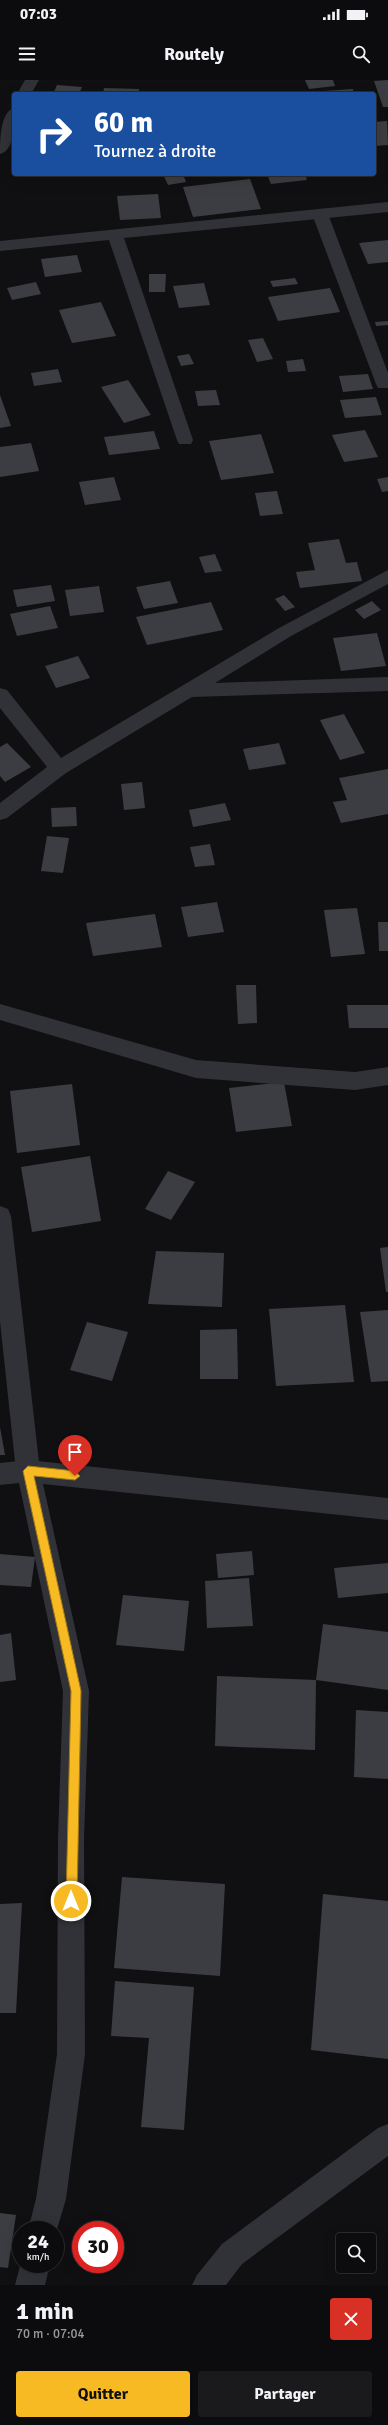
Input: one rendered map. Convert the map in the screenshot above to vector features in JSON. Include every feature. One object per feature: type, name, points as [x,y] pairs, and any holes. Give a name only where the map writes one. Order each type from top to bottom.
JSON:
[{"type":"street","points":[[25,92],[32,80]]},
{"type":"street","points":[[0,150],[12,117]]},
{"type":"street","points":[[0,246],[388,207]]},
{"type":"street","points":[[320,214],[384,384]]},
{"type":"street","points":[[115,235],[185,440]]},
{"type":"street","points":[[0,813],[59,768],[285,632],[388,576]]},
{"type":"street","points":[[189,690],[388,684]]},
{"type":"street","points":[[0,695],[59,768]]},
{"type":"street","points":[[0,1012],[196,1069],[355,1081],[388,1076]]},
{"type":"street","points":[[0,1216],[28,1471],[76,1691],[72,1840],[71,2054],[51,2199],[45,2221]]},
{"type":"street","points":[[0,1474],[28,1471],[388,1509]]},
{"type":"street","points":[[207,2285],[232,2254],[388,2138]]},
{"type":"street","points":[[30,2285],[33,2273]]},
{"type":"building","points":[[305,80],[333,80],[335,86],[309,89]]},
{"type":"building","points":[[388,80],[388,107],[383,107],[374,81]]},
{"type":"building","points":[[57,85],[82,87],[80,92],[54,92]]},
{"type":"building","points":[[104,88],[139,89],[139,92],[103,92]]},
{"type":"building","points":[[353,89],[354,92],[324,92]]},
{"type":"building","points":[[387,121],[388,145],[376,146],[376,122]]},
{"type":"building","points":[[164,176],[184,176],[186,182],[168,185]]},
{"type":"building","points":[[268,176],[306,176],[307,180],[271,184]]},
{"type":"building","points":[[250,179],[261,209],[193,217],[183,187]]},
{"type":"building","points":[[158,194],[161,218],[120,220],[117,196]]},
{"type":"building","points":[[388,240],[388,262],[368,264],[359,243]]},
{"type":"building","points":[[77,255],[82,272],[45,277],[41,259]]},
{"type":"building","points":[[149,274],[166,274],[165,292],[149,292]]},
{"type":"building","points":[[295,278],[298,284],[273,287],[270,281]]},
{"type":"building","points":[[36,282],[41,294],[12,300],[7,288]]},
{"type":"building","points":[[204,283],[210,305],[179,308],[173,286]]},
{"type":"building","points":[[330,288],[340,312],[278,321],[268,297]]},
{"type":"building","points":[[101,302],[116,336],[72,343],[59,310]]},
{"type":"building","points":[[388,321],[388,325],[376,326],[375,322]]},
{"type":"building","points":[[263,338],[273,359],[257,362],[248,340]]},
{"type":"building","points":[[189,354],[194,364],[181,366],[177,356]]},
{"type":"building","points":[[303,359],[306,371],[288,372],[286,361]]},
{"type":"building","points":[[58,369],[62,382],[34,386],[31,373]]},
{"type":"building","points":[[368,374],[373,389],[343,392],[339,376]]},
{"type":"building","points":[[128,380],[151,415],[124,423],[101,387]]},
{"type":"building","points":[[216,390],[220,405],[198,406],[195,391]]},
{"type":"building","points":[[0,395],[11,426],[0,428]]},
{"type":"building","points":[[376,397],[382,415],[345,418],[340,400]]},
{"type":"building","points":[[365,430],[378,457],[344,462],[332,435]]},
{"type":"building","points":[[154,431],[160,449],[109,455],[104,437]]},
{"type":"building","points":[[261,434],[274,473],[221,480],[209,441]]},
{"type":"building","points":[[31,443],[39,471],[0,477],[0,447]]},
{"type":"building","points":[[114,477],[121,500],[85,505],[79,482]]},
{"type":"building","points":[[388,477],[388,491],[382,492],[377,479]]},
{"type":"building","points":[[277,491],[283,514],[260,516],[255,493]]},
{"type":"building","points":[[339,539],[346,563],[357,562],[362,581],[300,588],[296,572],[315,570],[308,543]]},
{"type":"building","points":[[215,554],[222,571],[205,573],[199,557]]},
{"type":"building","points":[[170,581],[178,603],[144,609],[136,587]]},
{"type":"building","points":[[51,585],[55,601],[17,607],[13,590]]},
{"type":"building","points":[[99,586],[104,612],[70,616],[65,590]]},
{"type":"building","points":[[284,595],[295,607],[285,611],[275,599]]},
{"type":"building","points":[[372,601],[381,610],[364,619],[355,610]]},
{"type":"building","points":[[211,602],[223,630],[147,645],[136,617]]},
{"type":"building","points":[[50,606],[58,628],[17,636],[10,614]]},
{"type":"building","points":[[377,633],[386,666],[341,671],[333,638]]},
{"type":"building","points":[[78,656],[90,678],[56,688],[45,666]]},
{"type":"building","points":[[344,714],[365,753],[340,760],[320,720]]},
{"type":"building","points":[[7,743],[31,767],[5,782],[0,776],[0,747]]},
{"type":"building","points":[[279,743],[286,764],[249,770],[243,749]]},
{"type":"building","points":[[388,769],[388,814],[341,823],[333,802],[347,800],[339,778]]},
{"type":"building","points":[[142,782],[145,808],[124,810],[121,784]]},
{"type":"building","points":[[225,803],[231,820],[193,827],[189,810]]},
{"type":"building","points":[[76,807],[77,826],[52,827],[51,808]]},
{"type":"building","points":[[47,836],[69,838],[63,873],[41,871]]},
{"type":"building","points":[[210,844],[215,865],[195,867],[190,847]]},
{"type":"building","points":[[217,902],[224,932],[188,937],[181,907]]},
{"type":"building","points":[[357,908],[365,954],[331,957],[324,910]]},
{"type":"building","points":[[155,914],[162,947],[93,956],[86,923]]},
{"type":"building","points":[[378,922],[388,922],[388,951],[379,951]]},
{"type":"building","points":[[236,985],[256,985],[257,1023],[238,1024]]},
{"type":"building","points":[[347,1005],[388,1005],[388,1028],[349,1028]]},
{"type":"building","points":[[284,1082],[292,1126],[236,1132],[229,1088]]},
{"type":"building","points":[[72,1084],[80,1145],[17,1153],[10,1091]]},
{"type":"building","points":[[90,1156],[101,1221],[32,1232],[21,1167]]},
{"type":"building","points":[[168,1171],[195,1182],[171,1220],[145,1209]]},
{"type":"building","points":[[388,1247],[388,1292],[386,1292],[380,1248]]},
{"type":"building","points":[[156,1251],[224,1253],[222,1307],[148,1304]]},
{"type":"building","points":[[345,1305],[354,1382],[276,1386],[269,1309]]},
{"type":"building","points":[[388,1310],[388,1381],[371,1382],[360,1312]]},
{"type":"building","points":[[87,1322],[128,1332],[112,1381],[70,1370]]},
{"type":"building","points":[[237,1329],[238,1379],[200,1379],[200,1330]]},
{"type":"building","points":[[0,1427],[5,1455],[0,1455]]},
{"type":"building","points":[[252,1551],[254,1575],[218,1578],[216,1554]]},
{"type":"building","points":[[0,1554],[35,1557],[31,1587],[0,1585]]},
{"type":"building","points":[[388,1563],[388,1593],[338,1598],[334,1568]]},
{"type":"building","points":[[249,1578],[253,1626],[207,1628],[205,1581]]},
{"type":"building","points":[[123,1595],[189,1601],[184,1651],[116,1645]]},
{"type":"building","points":[[323,1624],[388,1632],[388,1690],[316,1680]]},
{"type":"building","points":[[11,1633],[16,1680],[0,1682],[0,1635]]},
{"type":"building","points":[[217,1676],[316,1680],[315,1750],[215,1746]]},
{"type":"building","points":[[356,1710],[388,1712],[388,1779],[354,1777]]},
{"type":"building","points":[[122,1877],[225,1884],[220,1976],[114,1968]]},
{"type":"building","points":[[323,1894],[388,1901],[388,2059],[311,2050]]},
{"type":"building","points":[[22,1903],[16,2013],[0,2013],[0,1904]]},
{"type":"building","points":[[115,1981],[194,1987],[184,2130],[141,2127],[149,2038],[111,2036]]},
{"type":"building","points":[[0,2213],[16,2215],[15,2221],[12,2221],[12,2242],[8,2268],[0,2267]]},
{"type":"route","points":[[71,1901],[76,1691],[28,1471],[75,1476]]}]
